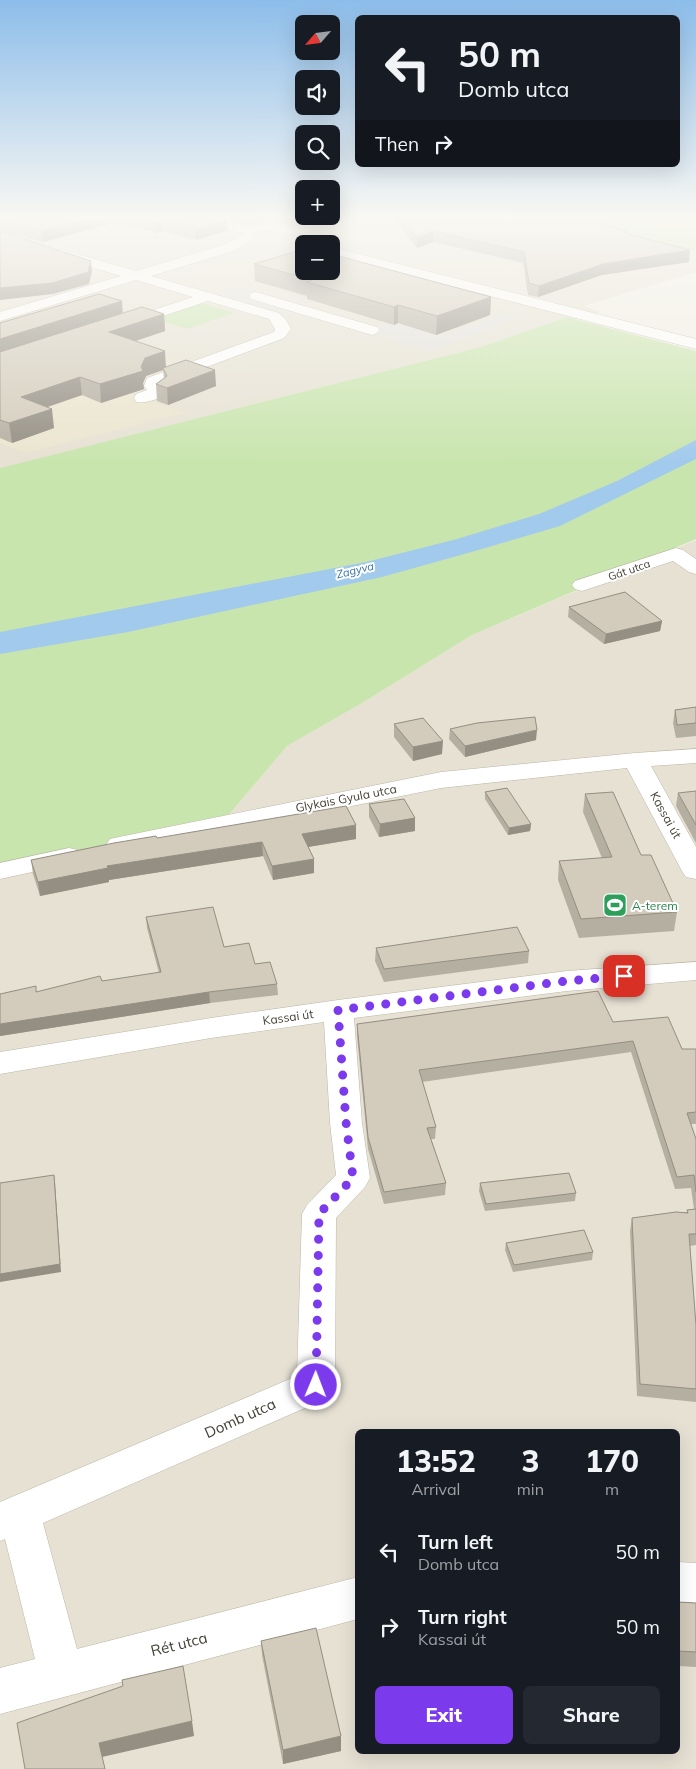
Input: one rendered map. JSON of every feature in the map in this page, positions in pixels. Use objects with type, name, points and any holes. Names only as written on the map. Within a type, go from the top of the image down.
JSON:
[{"type":"street","points":[[0,317],[62,299]]},
{"type":"street","points":[[112,328],[207,299]]},
{"type":"street","points":[[142,398],[159,392],[152,386],[153,381],[279,335],[283,329],[281,323],[274,316],[211,299]]},
{"type":"street","points":[[265,299],[372,330]]},
{"type":"street","points":[[520,299],[696,344]]},
{"type":"street","points":[[274,316],[298,308]]},
{"type":"street","name":"Gát utca","points":[[582,586],[676,554],[695,544]]},
{"type":"street","points":[[676,554],[696,568]]},
{"type":"street","name":"Glykais Gyula utca","points":[[0,870],[441,780],[635,760],[696,756]]},
{"type":"street","name":"Kassai út","points":[[635,760],[696,871]]},
{"type":"street","name":"Kassai út","points":[[0,1063],[211,1028],[338,1010],[567,981],[696,971]]},
{"type":"street","name":"Domb utca","points":[[10,1518],[316,1385],[319,1214],[353,1178],[346,1122],[338,1010]]},
{"type":"street","points":[[10,1518],[61,1674]]},
{"type":"street","points":[[680,1582],[696,1583]]},
{"type":"street","name":"Rét utca","points":[[0,1691],[355,1599]]},
{"type":"shaded area","points":[[0,299],[608,299],[583,306],[601,312],[578,319],[567,317],[481,347],[0,468]]},
{"type":"shaded area","points":[[207,299],[281,299],[312,307],[279,319]]},
{"type":"shaded area","points":[[505,313],[520,317],[429,351],[367,332],[393,322],[442,337]]},
{"type":"shaded area","points":[[157,354],[186,363],[116,388],[184,413],[26,453],[0,443],[0,407]]},
{"type":"shaded area","points":[[696,540],[696,1769],[0,1769],[0,875],[226,818],[287,746],[362,703],[472,635]]},
{"type":"green space","points":[[199,302],[234,313],[187,329],[152,318]]},
{"type":"green space","points":[[567,317],[696,351],[696,539],[472,635],[362,703],[287,746],[226,818],[0,875],[0,468],[481,347]]},
{"type":"water","name":"Zagyva","points":[[696,440],[696,459],[560,526],[382,577],[128,632],[0,654],[0,632],[366,562],[457,539],[539,514],[617,481]]},
{"type":"building","points":[[83,299],[114,299],[122,301],[0,339],[0,323]]},
{"type":"building","points":[[365,299],[487,299],[437,316],[398,305],[394,307]]},
{"type":"building","points":[[142,307],[164,314],[109,332],[165,351],[145,358],[141,367],[143,371],[100,384],[80,377],[21,397],[52,409],[9,423],[0,420],[0,352]]},
{"type":"building","points":[[186,360],[215,370],[167,388],[156,384],[167,376],[163,368]]},
{"type":"building","points":[[625,592],[662,621],[606,634],[569,607]]},
{"type":"building","points":[[696,707],[696,723],[677,725],[675,710]]},
{"type":"building","points":[[535,717],[537,730],[465,746],[450,729],[477,723]]},
{"type":"building","points":[[423,718],[443,741],[413,747],[394,724]]},
{"type":"building","points":[[507,788],[531,824],[509,828],[485,792]]},
{"type":"building","points":[[696,791],[696,825],[678,793]]},
{"type":"building","points":[[613,792],[641,855],[651,855],[677,912],[581,919],[559,861],[612,857],[585,794]]},
{"type":"building","points":[[404,799],[415,818],[380,824],[369,804]]},
{"type":"building","points":[[346,806],[356,825],[302,834],[314,859],[272,866],[262,842],[107,866],[108,868],[38,882],[31,860],[114,843],[156,836],[157,838]]},
{"type":"building","points":[[213,907],[224,947],[249,943],[255,964],[270,962],[277,984],[209,992],[0,1024],[0,994],[36,986],[36,992],[100,976],[102,981],[161,972],[146,917]]},
{"type":"building","points":[[517,927],[529,951],[384,969],[376,948]]},
{"type":"building","points":[[598,991],[613,1022],[668,1017],[682,1049],[696,1049],[696,1112],[687,1113],[696,1139],[696,1192],[694,1175],[677,1177],[633,1041],[419,1070],[436,1127],[427,1128],[446,1183],[384,1192],[368,1137],[357,1024]]},
{"type":"building","points":[[569,1173],[576,1193],[486,1204],[480,1183]]},
{"type":"building","points":[[54,1175],[60,1264],[0,1274],[0,1183]]},
{"type":"building","points":[[696,1209],[696,1234],[689,1234],[696,1325],[696,1389],[640,1384],[632,1218],[676,1212],[688,1213],[687,1210]]},
{"type":"building","points":[[584,1230],[593,1252],[514,1265],[506,1243]]},
{"type":"building","points":[[680,1602],[696,1603],[696,1652],[680,1651]]},
{"type":"building","points":[[316,1628],[341,1736],[283,1750],[261,1641]]},
{"type":"building","points":[[183,1666],[192,1721],[99,1743],[105,1769],[25,1769],[17,1723],[123,1686],[122,1680]]},
{"type":"place","name":"A-terem","points":[[615,905]]},
{"type":"route","points":[[316,1385],[319,1214],[353,1178],[346,1122],[338,1010],[567,981],[624,976]]}]
